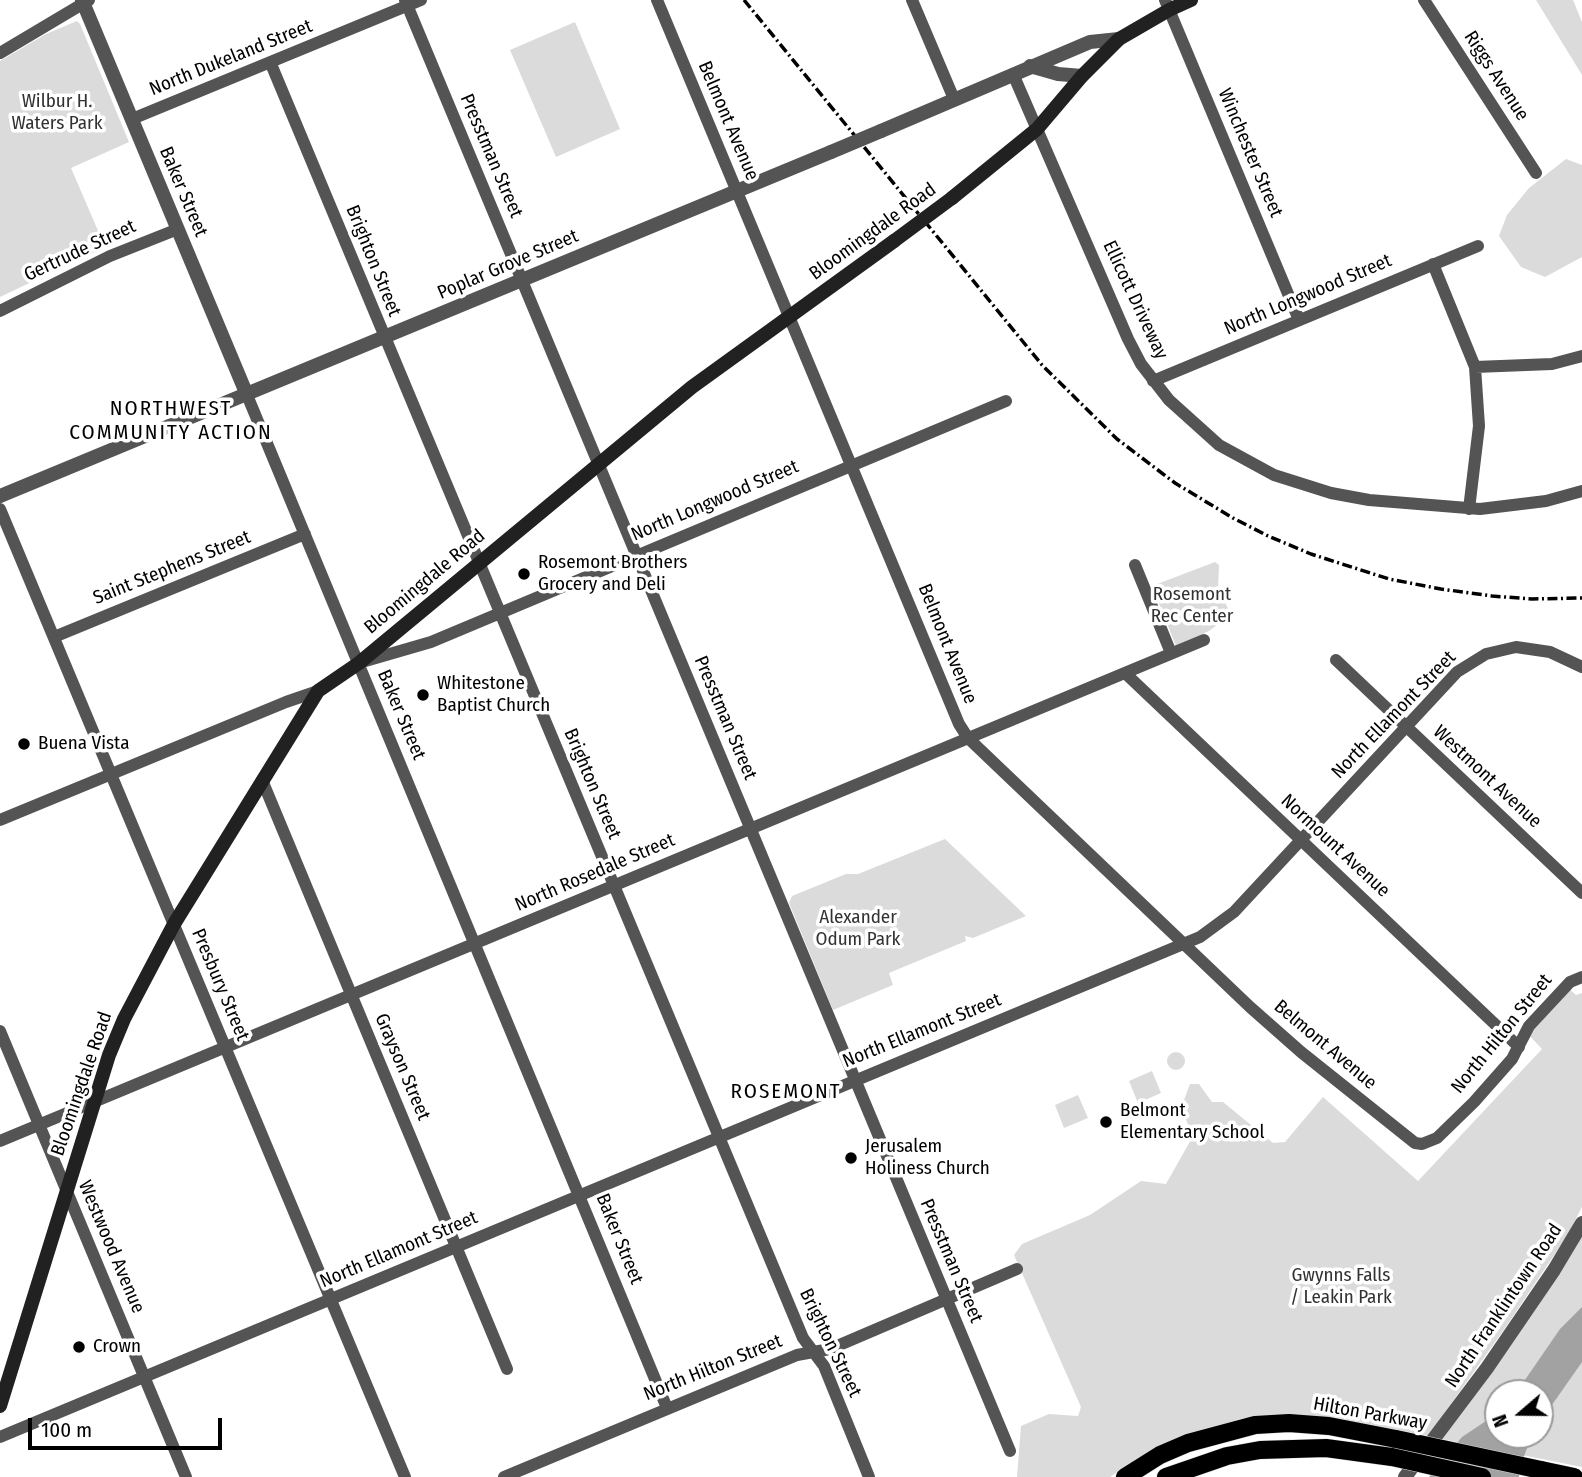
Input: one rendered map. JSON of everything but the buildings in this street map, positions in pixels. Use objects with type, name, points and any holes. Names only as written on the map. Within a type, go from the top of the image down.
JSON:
[{"type":"main road","points":[[1167,5],[1192,0]]},
{"type":"main road","name":"Bloomingdale Road","points":[[0,1406],[109,1055],[124,1019],[174,924],[318,691],[359,663],[692,387],[952,198],[1037,129],[1082,76],[1119,39],[1167,5]]},
{"type":"main road","name":"Hilton Parkway","points":[[1125,1477],[1160,1455],[1188,1443],[1255,1425],[1289,1423],[1329,1426],[1396,1438],[1574,1477]]},
{"type":"main road","name":"Hilton Parkway","points":[[1166,1477],[1216,1459],[1260,1450],[1326,1448],[1392,1457],[1482,1477]]},
{"type":"street","name":"North Dukeland Street","points":[[132,120],[271,64],[406,3],[421,0]]},
{"type":"street","name":"Belmont Avenue","points":[[656,0],[959,724],[968,738],[1301,1052],[1408,1138],[1422,1144]]},
{"type":"street","points":[[912,0],[954,99]]},
{"type":"street","name":"Riggs Avenue","points":[[1424,0],[1536,173]]},
{"type":"street","points":[[0,54],[85,1]]},
{"type":"street","name":"Baker Street","points":[[85,1],[667,1408]]},
{"type":"street","name":"Presstman Street","points":[[406,3],[1010,1451]]},
{"type":"street","name":"Winchester Street","points":[[1167,5],[1299,320]]},
{"type":"street","name":"Poplar Grove Street","points":[[0,496],[831,152],[1030,66],[1090,42],[1119,39]]},
{"type":"street","name":"Brighton Street","points":[[271,64],[803,1338],[824,1366],[869,1477]]},
{"type":"street","points":[[1030,66],[1058,74],[1082,76]]},
{"type":"street","name":"Ellicott Driveway","points":[[1013,74],[1128,339],[1153,381],[1186,418],[1219,445],[1274,475],[1331,493],[1369,500],[1469,509],[1519,505],[1582,491]]},
{"type":"street","name":"Gertrude Street","points":[[0,311],[110,256],[178,229]]},
{"type":"street","name":"North Longwood Street","points":[[1153,381],[1478,246]]},
{"type":"street","points":[[1433,264],[1475,367],[1479,426],[1469,509]]},
{"type":"street","points":[[1475,367],[1552,364],[1582,356]]},
{"type":"street","name":"North Longwood Street","points":[[359,663],[431,642],[1006,401]]},
{"type":"street","name":"Presbury Street","points":[[0,509],[405,1477]]},
{"type":"street","name":"Saint Stephens Street","points":[[54,637],[305,534]]},
{"type":"street","points":[[1135,565],[1171,653]]},
{"type":"street","name":"North Rosedale Street","points":[[0,1142],[1204,640]]},
{"type":"street","name":"North Ellamont Street","points":[[0,1437],[1200,937],[1234,912],[1457,673],[1486,654],[1501,649],[1533,648],[1564,657],[1582,667]]},
{"type":"street","name":"Westmont Avenue","points":[[1336,660],[1582,893]]},
{"type":"street","name":"Normount Avenue","points":[[1125,673],[1519,1047]]},
{"type":"street","points":[[0,820],[318,691]]},
{"type":"street","name":"Grayson Street","points":[[262,780],[507,1369]]},
{"type":"street","name":"North Hilton Street","points":[[1422,1144],[1437,1138],[1474,1102],[1512,1059],[1529,1026],[1570,982],[1582,977]]},
{"type":"street","name":"Westwood Avenue","points":[[0,1031],[186,1477]]},
{"type":"street","name":"North Franklintown Road","points":[[1405,1477],[1487,1368],[1582,1223]]},
{"type":"street","name":"North Hilton Street","points":[[504,1477],[797,1355],[830,1349],[1017,1269]]},
{"type":"green space","points":[[1536,0],[1573,0],[1582,22],[1582,75]]},
{"type":"green space","name":"Wilbur H. Waters Park","points":[[77,21],[129,142],[71,168],[105,247],[0,297],[0,61],[46,34]]},
{"type":"green space","points":[[575,22],[620,129],[556,157],[510,50]]},
{"type":"green space","points":[[1566,159],[1582,165],[1582,257],[1545,277],[1521,267],[1499,236],[1507,215],[1529,188]]},
{"type":"green space","name":"Rosemont Rec Center","points":[[1215,562],[1219,565],[1218,590],[1229,610],[1229,616],[1209,631],[1176,646],[1152,586]]},
{"type":"green space","name":"Alexander Odum Park","points":[[945,839],[1026,916],[973,938],[965,936],[966,941],[889,973],[893,985],[833,1010],[789,903],[792,896],[846,874],[858,874]]},
{"type":"green space","name":"Gwynns Falls / Leakin Park","points":[[1566,986],[1576,995],[1582,993],[1582,1207],[1567,1236],[1428,1436],[1332,1417],[1302,1415],[1240,1419],[1171,1441],[1138,1458],[1110,1477],[1017,1477],[1021,1426],[1049,1414],[1078,1416],[1081,1407],[1014,1255],[1022,1244],[1090,1215],[1141,1181],[1166,1184],[1193,1136],[1181,1108],[1190,1084],[1199,1084],[1212,1102],[1223,1102],[1273,1143],[1285,1142],[1323,1097],[1418,1181],[1542,1049],[1524,1030]]},
{"type":"green space","points":[[1172,1052],[1180,1052],[1185,1061],[1183,1068],[1172,1070],[1167,1065],[1167,1057]]},
{"type":"green space","points":[[1152,1071],[1161,1093],[1138,1103],[1129,1081]]},
{"type":"green space","points":[[1078,1095],[1088,1118],[1064,1128],[1055,1105]]},
{"type":"green space","points":[[1582,1236],[1582,1467],[1492,1449],[1554,1449],[1554,1379],[1484,1379],[1484,1447],[1442,1439]]},
{"type":"shaded area","points":[[1582,1307],[1582,1362],[1554,1402],[1554,1379],[1526,1379],[1560,1329]]},
{"type":"shaded area","points":[[1484,1422],[1484,1449],[1527,1449],[1519,1477],[1429,1477],[1462,1437]]},
{"type":"railway","points":[[744,0],[1042,365],[1117,439],[1175,483],[1268,536],[1311,554],[1389,579],[1492,596],[1532,599],[1582,598]]},
{"type":"place","name":"Rosemont Brothers Grocery and Deli","points":[[524,574]]},
{"type":"place","name":"Whitestone Baptist Church","points":[[423,695]]},
{"type":"place","name":"Buena Vista","points":[[24,744]]},
{"type":"place","name":"Belmont Elementary School","points":[[1106,1122]]},
{"type":"place","name":"Jerusalem Holiness Church","points":[[851,1158]]},
{"type":"place","name":"Crown","points":[[79,1347]]},
{"type":"district","name":"NORTHWEST COMMUNITY ACTION","points":[[171,421]]},
{"type":"district","name":"ROSEMONT","points":[[786,1092]]}]
